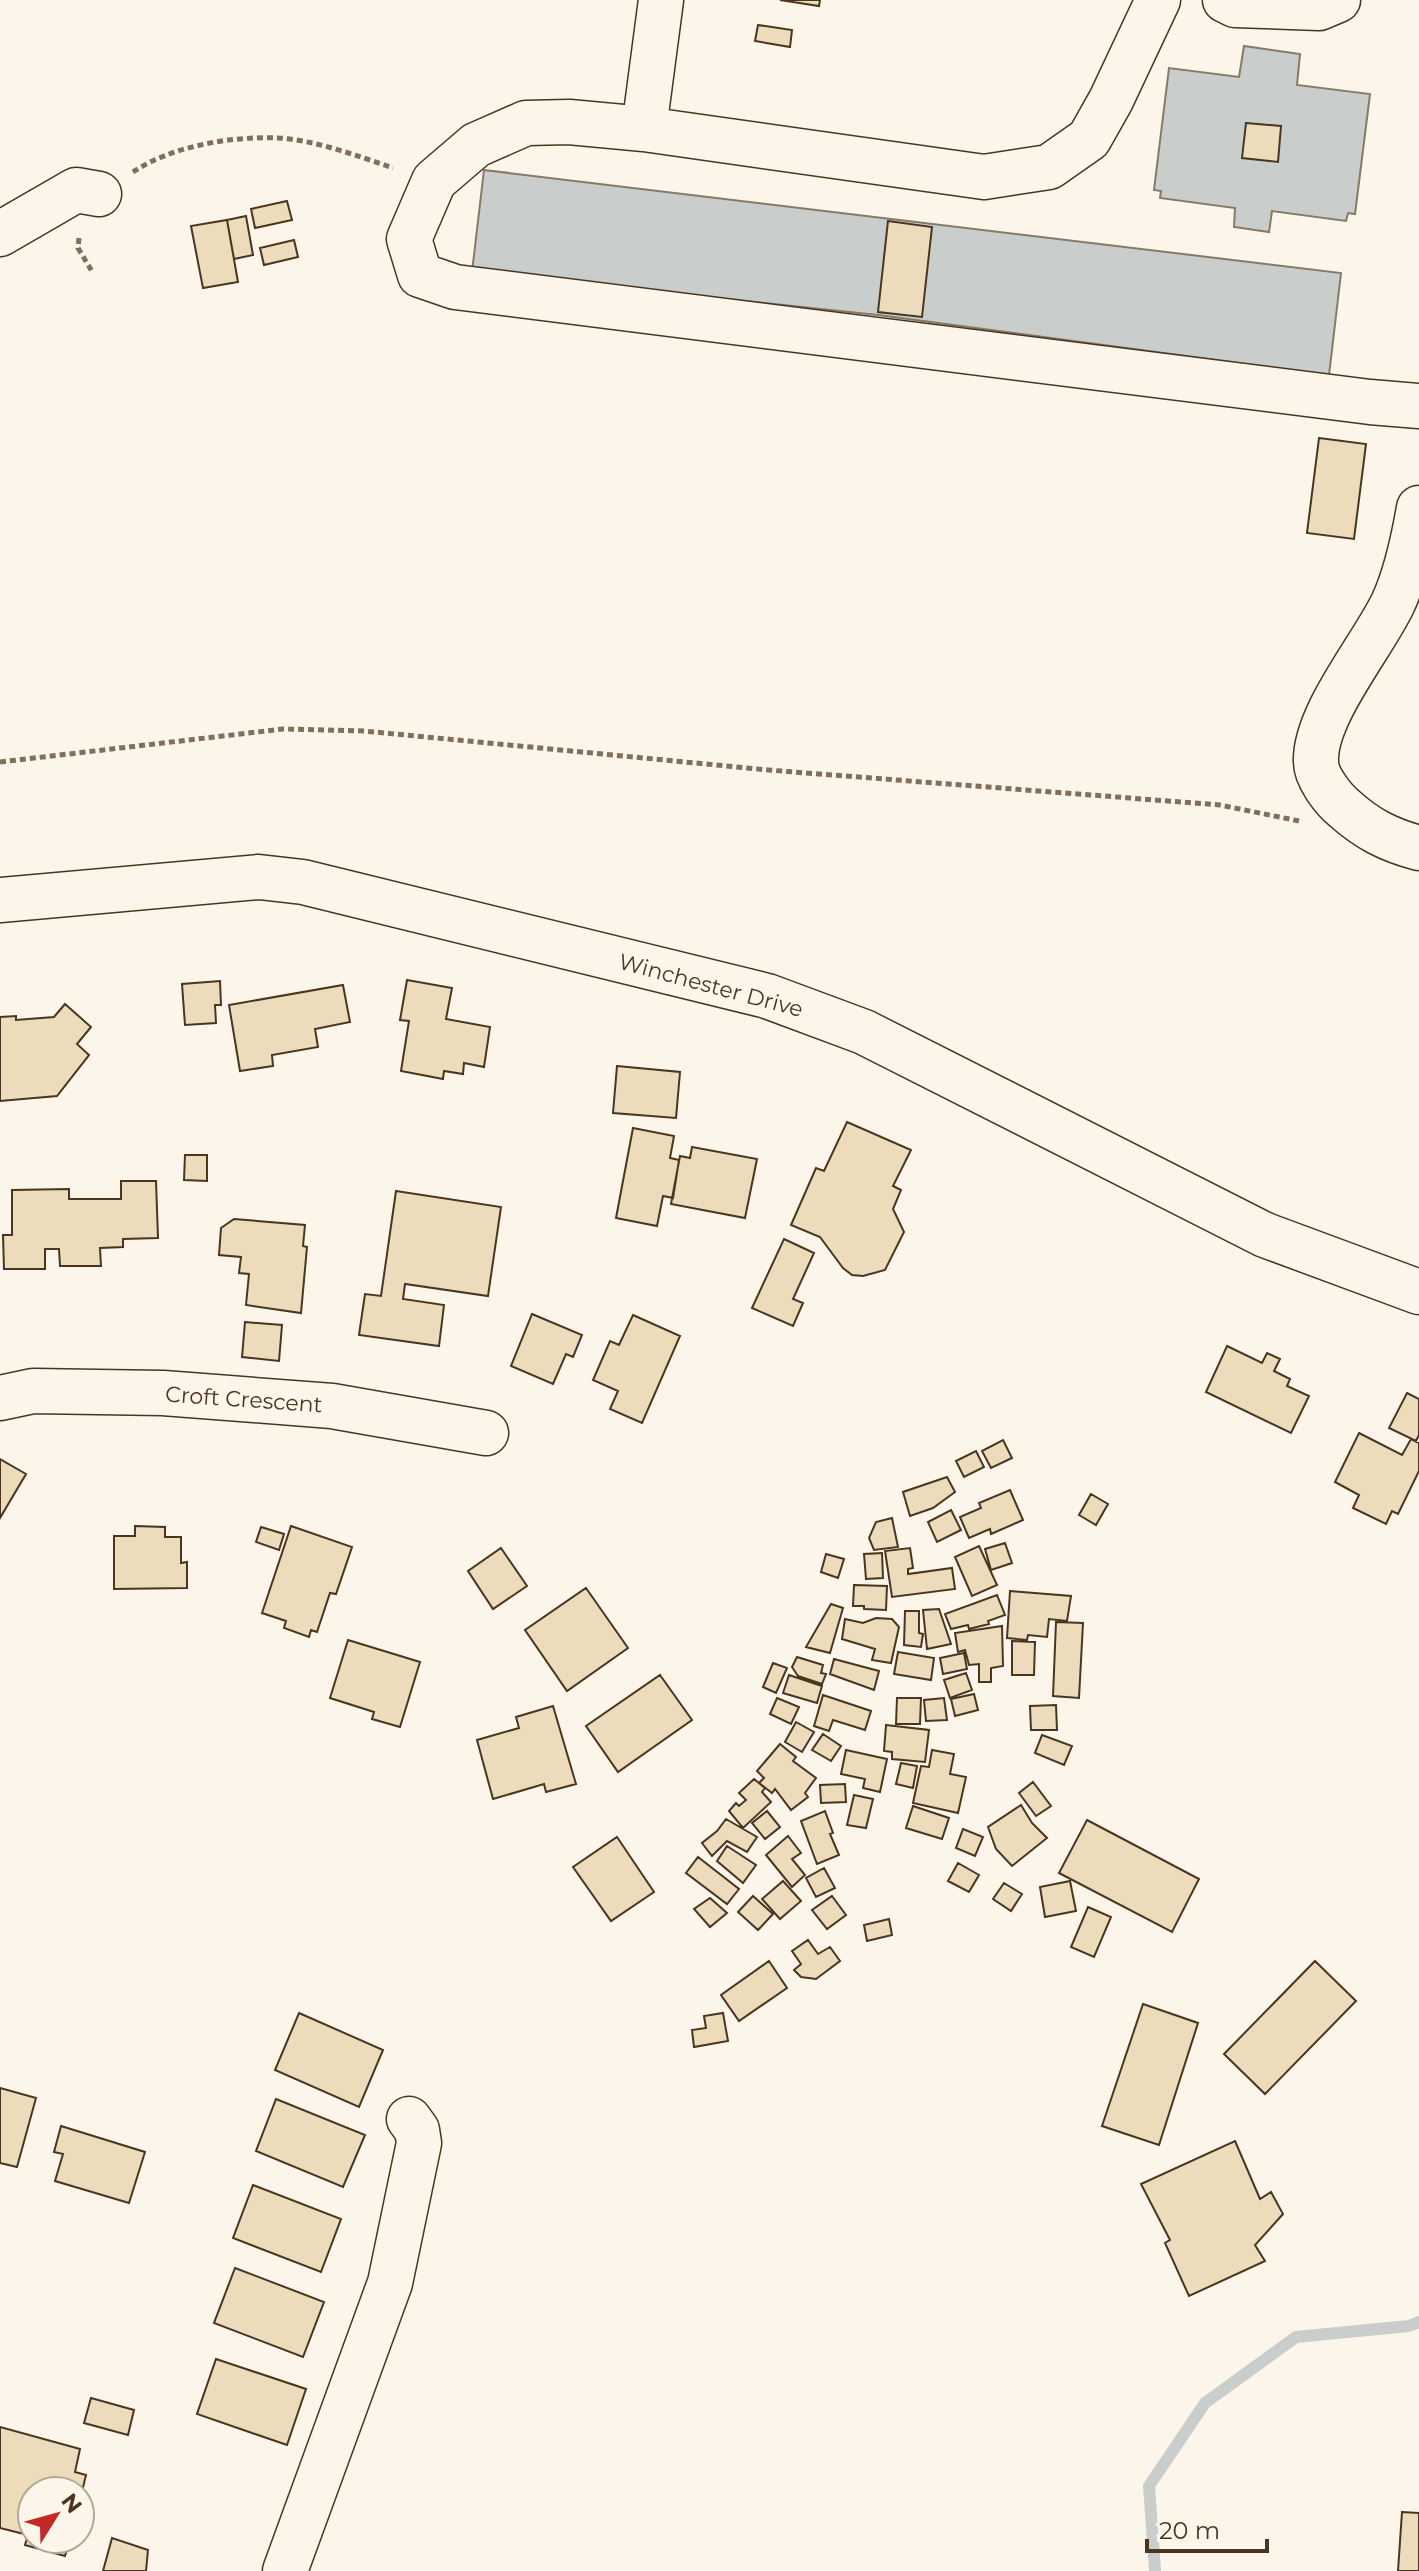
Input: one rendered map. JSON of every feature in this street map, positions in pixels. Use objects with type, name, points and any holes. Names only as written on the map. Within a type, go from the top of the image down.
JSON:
[{"type":"street","points":[[644,129],[661,0]]},
{"type":"street","points":[[1158,0],[1089,139],[1049,167],[984,177],[644,129],[569,122],[526,123],[476,145],[434,181],[409,239],[420,275],[455,287],[1419,406]]},
{"type":"street","points":[[1225,0],[1235,5],[1319,8],[1338,0]]},
{"type":"street","points":[[0,234],[76,190],[99,194]]},
{"type":"street","points":[[1419,508],[1394,602],[1321,730],[1315,765],[1334,799],[1359,822],[1386,839],[1419,848]]},
{"type":"street","name":"Winchester Drive","points":[[0,900],[259,877],[303,882],[767,996],[864,1032],[1265,1235],[1419,1292]]},
{"type":"street","name":"Croft Crescent","points":[[0,1398],[33,1391],[163,1393],[332,1406],[486,1433]]},
{"type":"street","points":[[285,2571],[390,2283],[419,2143],[417,2130],[409,2119]]},
{"type":"path","points":[[93,273],[78,248],[80,225],[99,194],[153,159],[221,142],[279,138],[344,151],[434,181]]},
{"type":"path","points":[[0,762],[283,729],[364,731],[768,770],[1220,805],[1311,824]]},
{"type":"shaded area","points":[[1244,46],[1300,54],[1297,85],[1370,94],[1355,214],[1348,213],[1346,221],[1272,211],[1269,232],[1234,227],[1235,208],[1160,198],[1161,191],[1154,190],[1169,68],[1239,77]]},
{"type":"shaded area","points":[[484,170],[1341,273],[1329,375],[878,315],[472,272]]},
{"type":"building","points":[[780,0],[820,0],[819,6]]},
{"type":"building","points":[[758,25],[792,30],[790,47],[755,41]]},
{"type":"building","points":[[1246,123],[1281,126],[1278,162],[1242,158]]},
{"type":"building","points":[[287,201],[292,220],[255,228],[251,209]]},
{"type":"building","points":[[246,216],[253,255],[234,259],[227,220]]},
{"type":"building","points":[[227,220],[238,282],[203,288],[191,226]]},
{"type":"building","points":[[888,221],[932,227],[922,317],[878,312]]},
{"type":"building","points":[[294,240],[298,257],[264,265],[260,248]]},
{"type":"building","points":[[1319,438],[1366,444],[1354,539],[1307,533]]},
{"type":"building","points":[[407,980],[452,988],[446,1019],[490,1027],[484,1067],[464,1063],[463,1074],[444,1071],[443,1079],[401,1071],[409,1021],[400,1020]]},
{"type":"building","points":[[220,981],[221,1005],[215,1005],[216,1023],[185,1025],[182,984]]},
{"type":"building","points":[[343,985],[350,1022],[315,1029],[318,1047],[272,1055],[273,1066],[240,1071],[229,1005]]},
{"type":"building","points":[[65,1004],[91,1027],[77,1044],[89,1055],[57,1096],[0,1101],[0,1017],[16,1016],[16,1020],[54,1017]]},
{"type":"building","points":[[617,1066],[680,1072],[676,1118],[613,1113]]},
{"type":"building","points":[[847,1122],[911,1150],[893,1186],[901,1190],[893,1209],[904,1232],[885,1270],[863,1276],[852,1275],[843,1268],[820,1237],[791,1225],[816,1168],[824,1171]]},
{"type":"building","points":[[633,1128],[674,1136],[670,1158],[679,1160],[673,1198],[663,1196],[657,1226],[616,1218]]},
{"type":"building","points":[[692,1147],[757,1159],[745,1218],[671,1204],[680,1156],[690,1158]]},
{"type":"building","points":[[185,1155],[207,1155],[207,1181],[184,1180]]},
{"type":"building","points":[[121,1181],[156,1181],[158,1238],[123,1239],[123,1247],[100,1248],[101,1266],[60,1266],[59,1249],[45,1249],[45,1269],[4,1269],[3,1235],[12,1235],[12,1190],[69,1189],[69,1199],[121,1199]]},
{"type":"building","points":[[396,1191],[501,1207],[488,1296],[405,1284],[403,1299],[444,1305],[439,1346],[359,1335],[365,1294],[381,1296]]},
{"type":"building","points":[[234,1219],[305,1225],[303,1246],[307,1247],[301,1313],[246,1305],[249,1274],[239,1273],[241,1257],[219,1255],[221,1228]]},
{"type":"building","points":[[784,1239],[814,1253],[793,1299],[803,1303],[793,1326],[752,1308]]},
{"type":"building","points":[[532,1314],[582,1335],[573,1357],[566,1354],[553,1384],[511,1366]]},
{"type":"building","points":[[633,1315],[680,1336],[642,1423],[610,1409],[618,1391],[593,1380],[610,1341],[619,1345]]},
{"type":"building","points":[[245,1322],[282,1325],[279,1361],[242,1357]]},
{"type":"building","points":[[1227,1346],[1262,1363],[1267,1353],[1280,1359],[1274,1371],[1290,1379],[1287,1386],[1309,1396],[1291,1433],[1206,1392]]},
{"type":"building","points":[[1407,1393],[1419,1399],[1419,1435],[1416,1441],[1389,1428]]},
{"type":"building","points":[[1359,1433],[1402,1455],[1411,1439],[1419,1443],[1419,1471],[1398,1514],[1392,1511],[1386,1524],[1353,1508],[1359,1495],[1335,1482]]},
{"type":"building","points":[[1003,1440],[1012,1458],[991,1468],[982,1451]]},
{"type":"building","points":[[976,1451],[984,1467],[964,1477],[956,1461]]},
{"type":"building","points":[[0,1459],[26,1474],[0,1518]]},
{"type":"building","points":[[947,1477],[955,1492],[933,1508],[910,1516],[903,1492]]},
{"type":"building","points":[[1010,1490],[1023,1520],[991,1534],[990,1529],[969,1538],[960,1517],[981,1508],[979,1503]]},
{"type":"building","points":[[1091,1494],[1108,1504],[1096,1525],[1079,1515]]},
{"type":"building","points":[[951,1510],[961,1530],[937,1542],[928,1522]]},
{"type":"building","points":[[892,1518],[898,1547],[874,1550],[869,1538],[876,1522]]},
{"type":"building","points":[[135,1526],[165,1527],[165,1537],[181,1537],[181,1563],[187,1562],[187,1588],[114,1589],[114,1536],[135,1536]]},
{"type":"building","points":[[291,1526],[352,1547],[336,1594],[330,1593],[317,1632],[311,1630],[309,1637],[284,1628],[286,1621],[262,1613]]},
{"type":"building","points":[[261,1527],[284,1534],[279,1550],[256,1542]]},
{"type":"building","points":[[1005,1543],[1012,1563],[991,1570],[985,1549]]},
{"type":"building","points":[[979,1546],[997,1585],[972,1596],[955,1557]]},
{"type":"building","points":[[501,1548],[527,1586],[493,1609],[468,1571]]},
{"type":"building","points":[[910,1548],[913,1568],[908,1569],[908,1574],[952,1568],[955,1589],[892,1597],[885,1551]]},
{"type":"building","points":[[882,1553],[883,1578],[866,1579],[864,1554]]},
{"type":"building","points":[[826,1554],[844,1559],[838,1578],[821,1572]]},
{"type":"building","points":[[854,1585],[887,1586],[886,1610],[853,1606]]},
{"type":"building","points":[[586,1588],[628,1648],[567,1691],[525,1630]]},
{"type":"building","points":[[1010,1591],[1071,1596],[1067,1621],[1049,1619],[1047,1637],[1028,1635],[1027,1640],[1007,1638]]},
{"type":"building","points":[[997,1595],[1005,1615],[988,1621],[989,1624],[951,1629],[945,1614]]},
{"type":"building","points":[[831,1604],[843,1608],[830,1653],[806,1647]]},
{"type":"building","points":[[939,1609],[951,1644],[927,1649],[923,1610]]},
{"type":"building","points":[[905,1611],[919,1611],[919,1633],[923,1634],[921,1647],[904,1645]]},
{"type":"building","points":[[876,1618],[892,1619],[899,1627],[891,1663],[872,1660],[875,1649],[842,1639],[845,1619],[863,1623]]},
{"type":"building","points":[[1056,1622],[1083,1623],[1079,1698],[1053,1696]]},
{"type":"building","points":[[1002,1626],[1003,1666],[991,1668],[991,1682],[979,1682],[979,1664],[969,1665],[965,1650],[958,1652],[955,1633]]},
{"type":"building","points":[[348,1640],[420,1662],[400,1727],[372,1719],[374,1712],[330,1698]]},
{"type":"building","points":[[1012,1641],[1035,1642],[1034,1675],[1012,1675]]},
{"type":"building","points":[[898,1652],[934,1658],[931,1680],[894,1674]]},
{"type":"building","points":[[964,1653],[967,1669],[943,1674],[940,1658]]},
{"type":"building","points":[[797,1657],[823,1665],[821,1673],[826,1674],[822,1684],[798,1676],[792,1667]]},
{"type":"building","points":[[834,1659],[879,1671],[874,1690],[830,1674]]},
{"type":"building","points":[[773,1663],[787,1668],[776,1693],[763,1687]]},
{"type":"building","points":[[966,1673],[972,1690],[950,1698],[944,1680]]},
{"type":"building","points":[[660,1675],[692,1720],[618,1772],[586,1726]]},
{"type":"building","points":[[789,1675],[822,1686],[817,1703],[783,1693]]},
{"type":"building","points":[[974,1694],[978,1710],[955,1716],[951,1699]]},
{"type":"building","points":[[823,1695],[871,1711],[865,1730],[833,1720],[829,1731],[814,1726]]},
{"type":"building","points":[[777,1698],[799,1707],[791,1724],[770,1714]]},
{"type":"building","points":[[897,1698],[921,1698],[920,1724],[896,1724]]},
{"type":"building","points":[[944,1698],[947,1720],[926,1721],[924,1700]]},
{"type":"building","points":[[1056,1705],[1057,1730],[1031,1730],[1030,1706]]},
{"type":"building","points":[[553,1706],[576,1784],[546,1792],[544,1784],[493,1799],[477,1740],[519,1728],[516,1717]]},
{"type":"building","points":[[796,1722],[814,1732],[802,1752],[785,1742]]},
{"type":"building","points":[[886,1725],[929,1730],[925,1762],[892,1759],[892,1752],[884,1751]]},
{"type":"building","points":[[823,1734],[841,1746],[831,1761],[812,1750]]},
{"type":"building","points":[[1042,1735],[1072,1746],[1064,1765],[1035,1753]]},
{"type":"building","points":[[780,1744],[796,1757],[793,1761],[816,1778],[805,1793],[808,1797],[791,1810],[775,1789],[772,1793],[759,1783],[764,1778],[757,1771]]},
{"type":"building","points":[[846,1750],[887,1759],[880,1792],[863,1788],[865,1779],[841,1774]]},
{"type":"building","points":[[932,1750],[954,1754],[950,1774],[966,1777],[958,1813],[913,1803],[921,1766],[929,1767]]},
{"type":"building","points":[[901,1763],[917,1766],[913,1788],[896,1784]]},
{"type":"building","points":[[754,1779],[765,1788],[762,1792],[771,1802],[743,1828],[729,1811],[736,1803],[739,1806],[746,1800],[739,1793]]},
{"type":"building","points":[[1033,1782],[1051,1806],[1036,1816],[1019,1793]]},
{"type":"building","points":[[845,1784],[846,1802],[821,1803],[820,1785]]},
{"type":"building","points":[[854,1795],[873,1799],[866,1828],[847,1825]]},
{"type":"building","points":[[1021,1805],[1032,1823],[1047,1838],[1012,1866],[996,1849],[988,1827]]},
{"type":"building","points":[[913,1806],[949,1818],[942,1839],[906,1828]]},
{"type":"building","points":[[767,1811],[780,1827],[765,1839],[752,1823]]},
{"type":"building","points":[[825,1811],[839,1855],[817,1864],[801,1821]]},
{"type":"building","points":[[726,1819],[757,1837],[747,1852],[727,1841],[712,1856],[702,1843]]},
{"type":"building","points":[[1087,1820],[1199,1879],[1172,1932],[1059,1873]]},
{"type":"building","points":[[963,1829],[983,1837],[975,1856],[956,1848]]},
{"type":"building","points":[[788,1836],[801,1853],[792,1859],[805,1875],[792,1887],[766,1855]]},
{"type":"building","points":[[617,1837],[654,1892],[611,1921],[573,1867]]},
{"type":"building","points":[[727,1846],[756,1865],[743,1883],[717,1861]]},
{"type":"building","points":[[698,1857],[739,1889],[727,1904],[686,1873]]},
{"type":"building","points":[[958,1863],[979,1875],[969,1892],[948,1881]]},
{"type":"building","points":[[824,1868],[835,1888],[816,1897],[806,1878]]},
{"type":"building","points":[[783,1881],[801,1901],[780,1919],[762,1899]]},
{"type":"building","points":[[1070,1881],[1076,1911],[1045,1917],[1040,1887]]},
{"type":"building","points":[[1004,1883],[1022,1894],[1011,1911],[993,1899]]},
{"type":"building","points":[[753,1896],[773,1914],[758,1930],[738,1912]]},
{"type":"building","points":[[832,1896],[846,1915],[827,1929],[812,1910]]},
{"type":"building","points":[[710,1898],[727,1913],[710,1927],[694,1909]]},
{"type":"building","points":[[1088,1907],[1111,1917],[1094,1957],[1071,1947]]},
{"type":"building","points":[[889,1919],[892,1935],[867,1941],[864,1925]]},
{"type":"building","points":[[808,1940],[818,1954],[830,1947],[840,1961],[816,1979],[801,1977],[794,1970],[801,1964],[792,1951]]},
{"type":"building","points":[[769,1961],[787,1988],[739,2021],[721,1995]]},
{"type":"building","points":[[1315,1961],[1356,2001],[1265,2094],[1224,2054]]},
{"type":"building","points":[[1143,2004],[1198,2023],[1159,2145],[1102,2126]]},
{"type":"building","points":[[299,2013],[383,2050],[359,2107],[275,2070]]},
{"type":"building","points":[[723,2013],[728,2041],[694,2047],[692,2030],[706,2028],[704,2016]]},
{"type":"building","points":[[0,2088],[36,2098],[17,2167],[0,2163]]},
{"type":"building","points":[[276,2099],[365,2135],[343,2187],[256,2151]]},
{"type":"building","points":[[61,2126],[145,2152],[129,2203],[55,2181],[63,2154],[54,2152]]},
{"type":"building","points":[[1235,2141],[1260,2199],[1271,2192],[1283,2214],[1255,2245],[1265,2261],[1189,2296],[1165,2243],[1170,2240],[1141,2184]]},
{"type":"building","points":[[253,2185],[341,2219],[321,2272],[233,2238]]},
{"type":"building","points":[[235,2268],[324,2302],[303,2357],[214,2323]]},
{"type":"building","points":[[216,2359],[306,2389],[287,2445],[197,2414]]},
{"type":"building","points":[[91,2398],[134,2410],[128,2435],[84,2423]]},
{"type":"building","points":[[0,2427],[80,2449],[75,2472],[86,2475],[16,2475],[16,2532],[0,2528]]},
{"type":"building","points":[[1402,2512],[1419,2513],[1419,2571],[1398,2571]]},
{"type":"building","points":[[112,2538],[148,2550],[146,2571],[103,2571]]},
{"type":"waterway","points":[[1155,2571],[1149,2486],[1205,2403],[1296,2337],[1409,2326],[1419,2322]]}]
